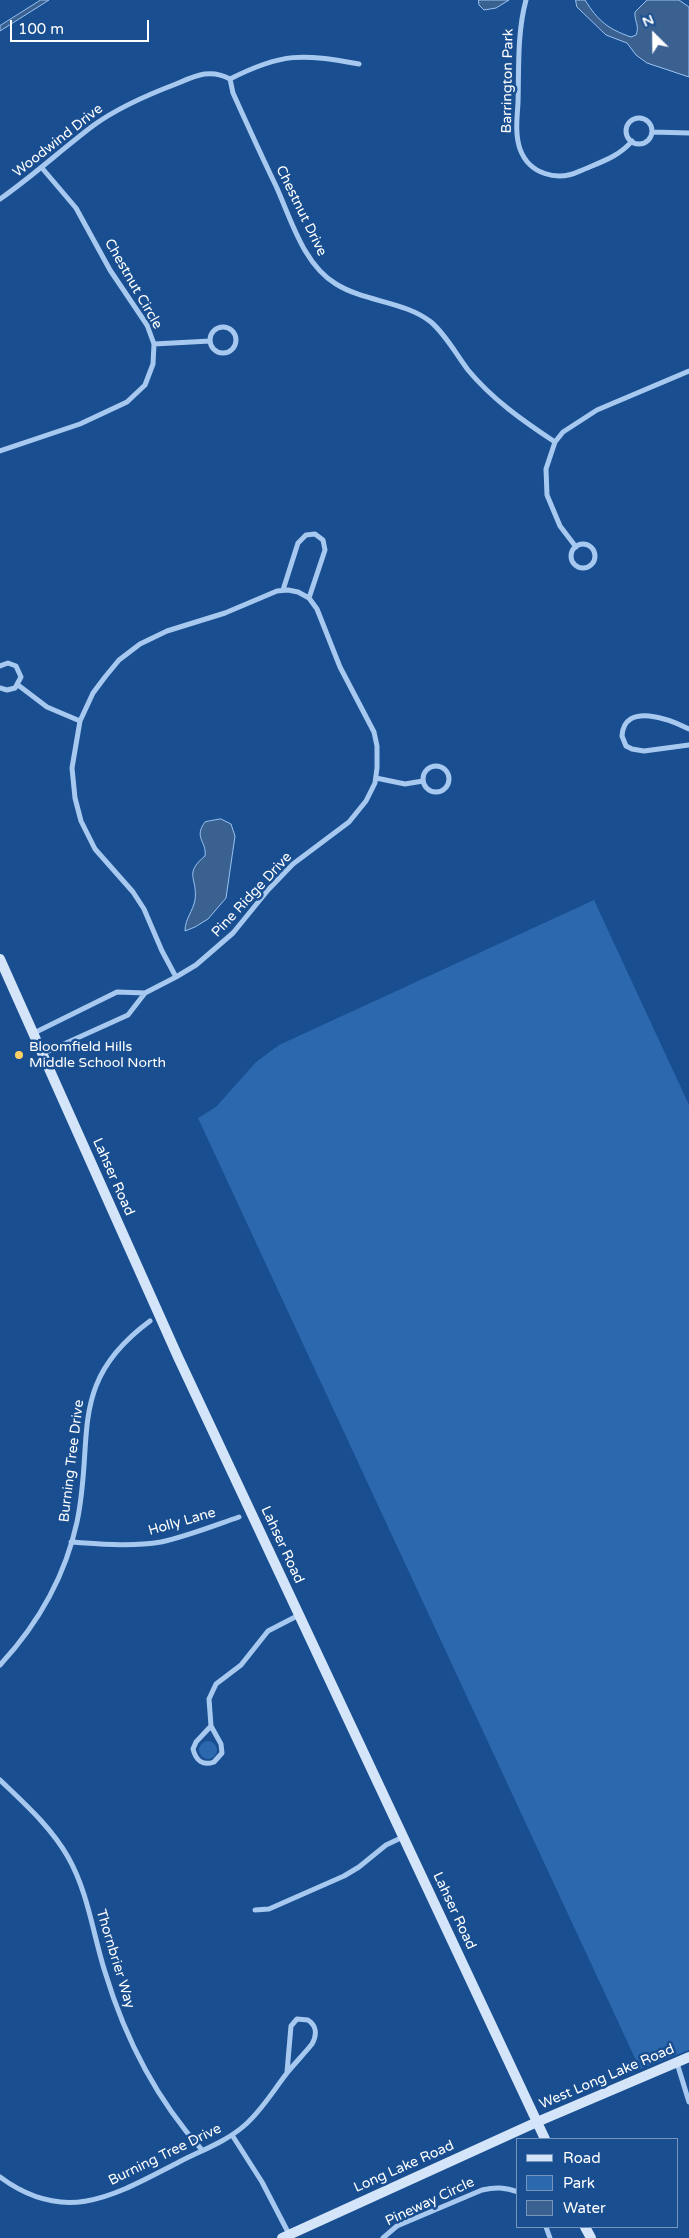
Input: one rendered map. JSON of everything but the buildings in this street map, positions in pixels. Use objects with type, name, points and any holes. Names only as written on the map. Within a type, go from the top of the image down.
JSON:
[{"type":"street","name":"Barrington Park","points":[[526,0],[519,36],[517,138],[520,150],[528,162],[537,170],[548,175],[569,175],[624,152],[632,141],[639,144],[646,142],[652,132],[689,133]]},
{"type":"street","points":[[230,79],[262,64],[293,57],[314,56],[359,64]]},
{"type":"street","name":"Woodwind Drive","points":[[0,199],[42,168],[94,125],[134,101],[207,72],[217,73],[230,79]]},
{"type":"street","name":"Chestnut Drive","points":[[230,79],[233,93],[304,247],[320,271],[334,283],[353,294],[408,311],[427,320],[438,329],[468,369],[492,395],[555,442]]},
{"type":"street","points":[[632,141],[628,136],[627,128],[634,119],[645,120],[651,125],[652,132]]},
{"type":"street","name":"Chestnut Circle","points":[[0,451],[85,422],[128,402],[142,390],[148,380],[153,364],[154,344],[147,325],[110,270],[83,219],[42,168]]},
{"type":"street","points":[[223,327],[234,332],[237,340],[232,351],[224,354],[216,351],[210,341],[216,330],[223,327]]},
{"type":"street","points":[[154,344],[210,341]]},
{"type":"street","points":[[576,547],[560,526],[547,495],[546,469],[555,442],[563,432],[597,410],[652,385],[689,371]]},
{"type":"street","points":[[176,977],[162,951],[144,908],[133,892],[100,855],[83,827],[75,798],[72,768],[80,721],[93,693],[104,676],[124,656],[140,644],[166,631],[225,613],[283,590],[298,592],[309,598],[325,550],[323,540],[315,534],[306,535],[298,543],[283,590]]},
{"type":"street","points":[[583,544],[592,549],[594,560],[589,566],[581,567],[572,561],[571,553],[576,547],[583,544]]},
{"type":"street","name":"Pine Ridge Drive","points":[[44,1053],[128,1016],[145,993],[176,977],[217,949],[240,926],[287,870],[354,817],[366,801],[376,778],[378,754],[374,732],[340,667],[317,609],[309,598]]},
{"type":"street","points":[[0,666],[8,664],[16,666],[20,673],[18,685],[12,690],[0,688]]},
{"type":"street","points":[[18,685],[47,707],[80,721]]},
{"type":"street","points":[[689,729],[661,717],[646,716],[629,721],[624,726],[622,734],[626,746],[637,750],[689,745]]},
{"type":"street","points":[[436,765],[443,768],[449,778],[445,788],[438,792],[427,788],[423,782],[426,770],[436,765]]},
{"type":"street","points":[[376,778],[405,784],[423,782]]},
{"type":"street","name":"Lahser Road","points":[[0,959],[44,1053],[156,1310],[545,2138]]},
{"type":"street","name":"Pine Ridge Drive","points":[[34,1033],[117,992],[145,993]]},
{"type":"street","name":"Burning Tree Drive","points":[[0,1665],[24,1638],[43,1610],[63,1569],[80,1502],[85,1431],[92,1393],[110,1360],[128,1340],[150,1321]]},
{"type":"street","name":"Holly Lane","points":[[71,1542],[115,1545],[159,1542],[239,1517]]},
{"type":"street","points":[[211,1726],[196,1742],[194,1750],[198,1760],[207,1764],[218,1760],[222,1753],[221,1744],[211,1726],[209,1699],[216,1684],[241,1665],[268,1631],[300,1615]]},
{"type":"street","name":"Thornbrier Way","points":[[0,1780],[48,1828],[68,1856],[81,1885],[105,1972],[130,2041],[164,2102],[202,2150]]},
{"type":"street","points":[[255,1910],[269,1909],[344,1876],[359,1867],[386,1845],[403,1837]]},
{"type":"street","name":"Burning Tree Drive","points":[[0,2177],[20,2191],[37,2199],[59,2203],[81,2202],[104,2197],[123,2190],[202,2150],[243,2127],[263,2106],[314,2039],[314,2025],[305,2018],[297,2019],[291,2026],[288,2072]]},
{"type":"street","name":"West Long Lake Road","points":[[537,2122],[689,2057]]},
{"type":"street","points":[[676,2062],[689,2102]]},
{"type":"street","name":"Long Lake Road","points":[[287,2237],[537,2122]]},
{"type":"street","points":[[232,2134],[262,2182],[287,2237]]},
{"type":"street","name":"Pineway Circle","points":[[383,2238],[397,2226],[482,2190],[493,2187],[516,2191]]},
{"type":"green space","points":[[594,900],[689,1105],[689,2050],[640,2069],[198,1118],[216,1107],[256,1062],[279,1045]]},
{"type":"green space","points":[[208,1741],[214,1744],[217,1750],[214,1756],[208,1759],[202,1756],[199,1750],[202,1744]]},
{"type":"water","points":[[41,0],[49,0],[0,31],[0,26]]},
{"type":"water","points":[[479,0],[509,0],[496,8],[484,10],[479,5]]},
{"type":"water","points":[[576,0],[585,0],[594,14],[604,23],[616,31],[631,37],[636,35],[637,32],[635,12],[647,0],[679,0],[689,7],[689,77],[647,63],[636,55],[627,43],[606,35],[577,7]]},
{"type":"water","points":[[221,819],[231,824],[235,836],[226,898],[208,919],[185,931],[186,923],[195,900],[193,872],[198,862],[205,856],[200,832],[205,822]]},
{"type":"place","name":"Bloomfield Hills Middle School North","points":[[19,1055]]}]
